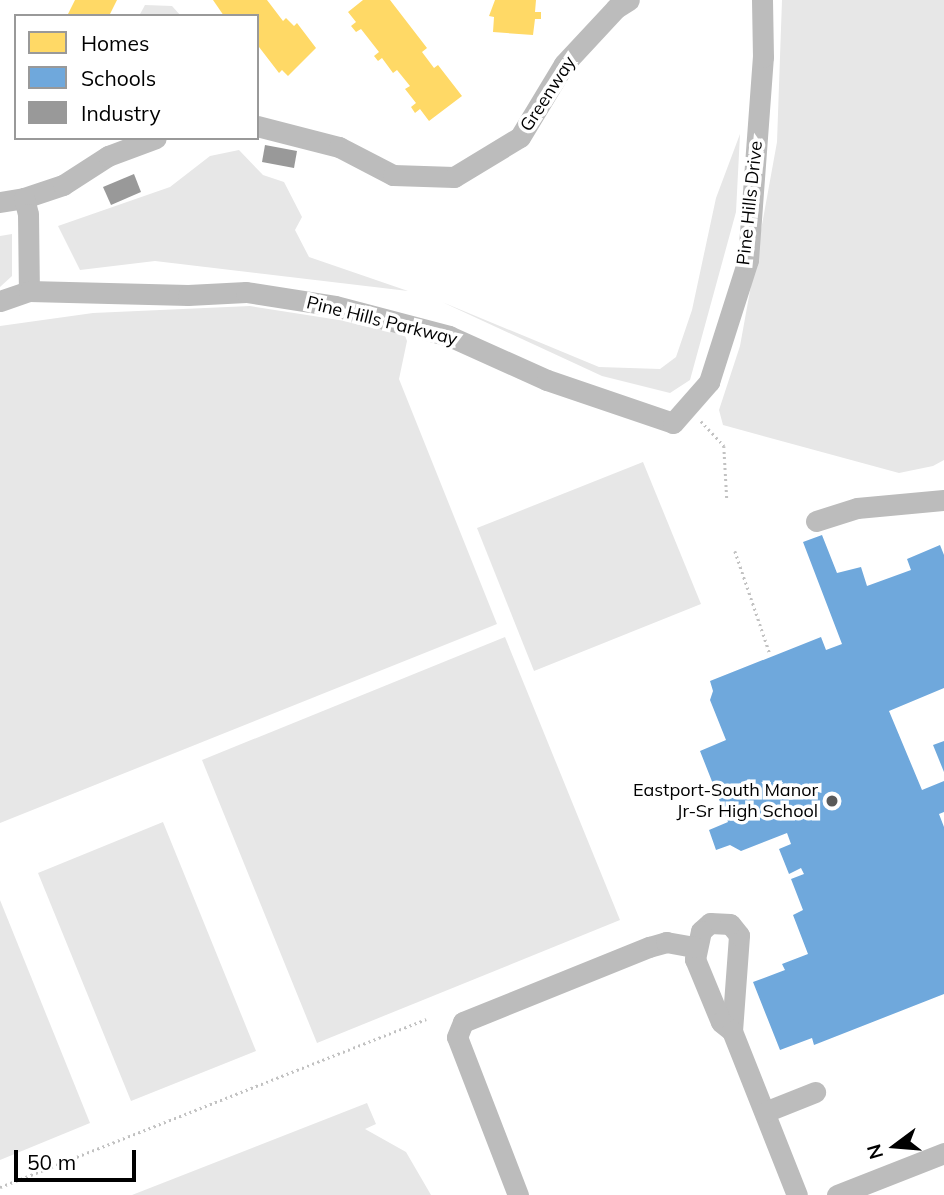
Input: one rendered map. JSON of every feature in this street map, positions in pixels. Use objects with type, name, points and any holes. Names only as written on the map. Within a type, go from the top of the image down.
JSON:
[{"type":"street","name":"Greenway","points":[[259,127],[339,147],[393,175],[454,177],[520,137],[564,64],[616,8],[629,0]]},
{"type":"street","name":"Pine Hills Drive","points":[[684,410],[709,382],[748,260],[763,58],[762,0]]},
{"type":"street","points":[[0,202],[24,198],[63,185],[108,156],[151,140]]},
{"type":"street","points":[[24,198],[28,214],[29,291]]},
{"type":"street","name":"Pine Hills Parkway","points":[[0,301],[29,291],[188,295],[246,292],[335,306],[449,336],[547,380],[673,423],[684,410]]},
{"type":"street","points":[[816,520],[857,508],[944,500]]},
{"type":"street","points":[[732,1031],[721,1022],[695,959],[695,947],[701,931],[710,923],[730,924],[739,934],[732,1031],[797,1195]]},
{"type":"street","points":[[518,1195],[457,1037],[463,1022],[649,947],[666,942],[695,947]]},
{"type":"street","points":[[765,1112],[815,1092]]},
{"type":"street","points":[[837,1195],[944,1153]]},
{"type":"path","points":[[684,410],[709,427],[724,446],[727,499]]},
{"type":"path","points":[[736,551],[770,654]]},
{"type":"path","points":[[0,1187],[426,1019]]},
{"type":"shaded area","points":[[782,0],[944,0],[944,460],[933,466],[899,473],[723,425],[719,410],[740,346],[777,142]]},
{"type":"shaded area","points":[[145,5],[172,6],[179,14],[140,14]]},
{"type":"shaded area","points":[[740,134],[736,212],[690,380],[670,393],[602,376],[442,302],[599,367],[660,369],[676,357],[692,310],[716,198]]},
{"type":"shaded area","points":[[239,150],[263,175],[284,182],[302,217],[295,230],[309,257],[408,291],[155,261],[80,270],[58,226],[170,187],[210,156]]},
{"type":"shaded area","points":[[12,234],[12,276],[0,287],[0,236]]},
{"type":"shaded area","points":[[250,306],[403,330],[407,341],[399,379],[497,624],[0,823],[0,326],[93,313]]},
{"type":"shaded area","points":[[643,462],[701,604],[534,671],[477,528]]},
{"type":"shaded area","points":[[505,637],[620,920],[317,1043],[202,760]]},
{"type":"shaded area","points":[[163,822],[256,1051],[131,1101],[38,873]]},
{"type":"shaded area","points":[[0,900],[90,1123],[0,1160]]},
{"type":"shaded area","points":[[367,1103],[376,1124],[365,1129],[406,1152],[431,1195],[132,1195]]},
{"type":"building: Homes","points":[[75,0],[117,0],[110,14],[68,14]]},
{"type":"building: Homes","points":[[213,0],[267,0],[283,21],[286,18],[294,26],[297,23],[316,48],[288,76],[282,70],[279,73],[259,47],[259,14],[223,14]]},
{"type":"building: Homes","points":[[363,0],[390,0],[427,48],[422,52],[434,68],[438,65],[462,96],[429,121],[420,109],[415,113],[411,107],[416,103],[405,89],[410,86],[397,70],[393,73],[382,58],[378,61],[374,56],[379,52],[361,29],[356,32],[351,26],[356,22],[348,12]]},
{"type":"building: Homes","points":[[495,0],[536,0],[535,12],[541,12],[541,19],[535,19],[533,35],[493,32],[494,17],[489,16]]},
{"type":"building: Schools","name":"Eastport-South Manor Jr-Sr High School","points":[[822,535],[837,573],[861,567],[867,586],[911,570],[907,559],[940,545],[944,555],[944,688],[889,711],[922,790],[944,781],[944,812],[939,814],[944,827],[944,994],[814,1045],[812,1038],[780,1050],[753,982],[785,970],[782,964],[808,954],[793,915],[803,910],[791,879],[804,874],[801,868],[789,874],[779,849],[791,844],[787,833],[741,851],[730,845],[716,850],[709,830],[728,822],[700,751],[726,740],[710,700],[713,691],[710,681],[821,637],[826,650],[842,644],[803,542]]},
{"type":"building: Schools","points":[[944,741],[944,772],[933,745]]},
{"type":"building: Industry","points":[[265,145],[297,151],[294,168],[262,162]]},
{"type":"building: Industry","points":[[134,174],[141,192],[111,205],[103,187]]},
{"type":"place","name":"Eastport-South Manor Jr-Sr High School","points":[[832,801]]}]
